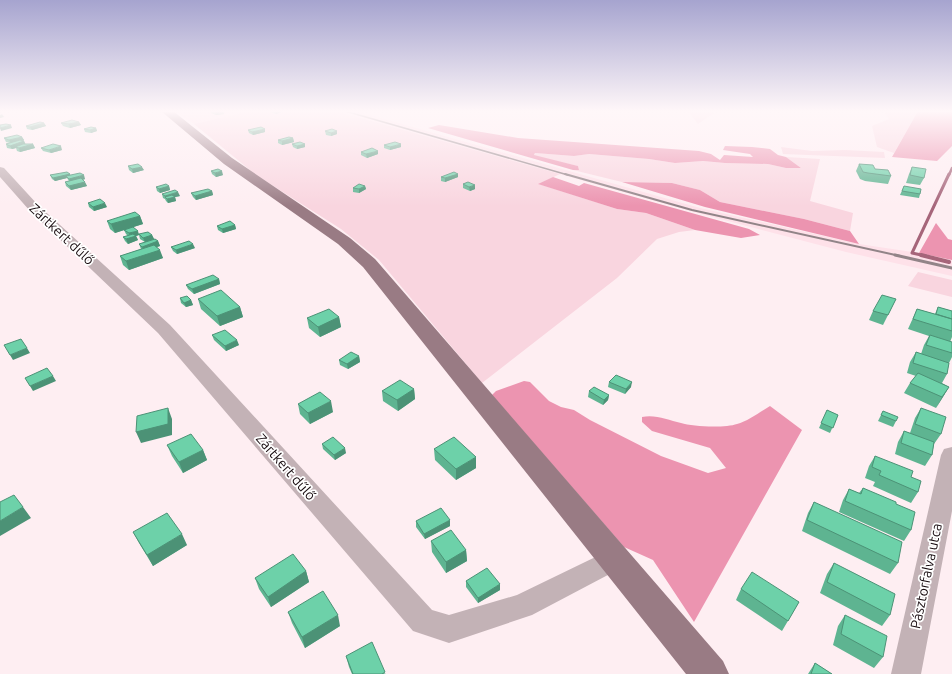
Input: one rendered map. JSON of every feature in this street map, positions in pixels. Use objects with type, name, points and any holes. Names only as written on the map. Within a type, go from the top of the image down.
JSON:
[{"type":"main road","points":[[205,142],[228,161],[344,241],[369,262],[710,674]]},
{"type":"street","name":"Zártkert dűlő","points":[[0,170],[34,208],[164,329],[423,621],[448,629],[522,606],[614,559]]},
{"type":"street","name":"Pásztorfalva utca","points":[[906,674],[947,509],[952,455]]},
{"type":"shaded area","points":[[216,142],[448,142],[560,174],[539,184],[617,209],[646,213],[695,230],[679,232],[657,239],[617,278],[482,383],[379,260],[341,229],[256,175]]},
{"type":"shaded area","points":[[447,142],[468,142],[700,208],[859,244],[919,253],[952,260],[952,276],[846,252],[694,212]]},
{"type":"shaded area","points":[[478,142],[580,142],[699,151],[711,154],[720,160],[724,155],[753,157],[750,154],[723,150],[725,146],[752,147],[770,149],[778,155],[786,157],[801,168],[786,168],[768,164],[703,161],[675,163],[649,159],[589,154],[574,156],[535,153],[534,155],[578,166],[579,170],[573,170]]},
{"type":"shaded area","points":[[876,142],[900,142],[894,153],[877,147]]},
{"type":"shaded area","points":[[900,142],[952,142],[952,146],[937,161],[892,157]]},
{"type":"shaded area","points":[[781,147],[812,151],[845,150],[884,152],[885,158],[783,154]]},
{"type":"shaded area","points":[[535,153],[574,156],[589,154],[649,159],[675,163],[703,161],[768,164],[786,168],[801,168],[786,157],[820,159],[810,201],[853,213],[850,231],[804,219],[720,202],[700,190],[672,183],[622,182],[573,170],[579,170],[578,166],[534,156]]},
{"type":"shaded area","points":[[553,177],[579,186],[584,183],[749,229],[760,235],[741,238],[695,230],[646,213],[617,209],[538,184]]},
{"type":"shaded area","points":[[622,182],[672,183],[700,190],[720,202],[804,219],[850,231],[859,244],[705,207]]},
{"type":"shaded area","points":[[936,223],[948,239],[952,240],[952,260],[919,253]]},
{"type":"shaded area","points":[[918,272],[952,280],[952,297],[908,286]]},
{"type":"shaded area","points":[[524,381],[530,382],[549,401],[561,407],[574,410],[590,420],[661,456],[708,473],[726,468],[710,448],[652,431],[642,422],[642,417],[657,417],[693,425],[725,426],[745,421],[770,406],[802,430],[694,622],[653,560],[624,547],[492,395],[496,391]]},
{"type":"building","points":[[11,142],[20,142],[10,146],[6,144]]},
{"type":"building","points":[[301,142],[305,144],[297,146],[292,144]]},
{"type":"building","points":[[393,142],[401,144],[390,147],[384,145]]},
{"type":"building","points":[[23,144],[33,144],[19,148],[15,147]]},
{"type":"building","points":[[53,144],[61,146],[49,150],[41,148]]},
{"type":"building","points":[[372,148],[378,151],[366,154],[361,152]]},
{"type":"building","points":[[138,164],[142,167],[132,169],[128,166]]},
{"type":"building","points":[[859,164],[873,165],[875,169],[888,170],[891,176],[863,172]]},
{"type":"building","points":[[912,167],[926,169],[924,178],[910,175]]},
{"type":"building","points":[[218,169],[222,171],[215,173],[211,171]]},
{"type":"building","points":[[67,172],[70,174],[53,178],[50,175]]},
{"type":"building","points":[[454,172],[458,174],[445,178],[441,177]]},
{"type":"building","points":[[80,173],[84,175],[69,179],[66,176]]},
{"type":"building","points":[[81,178],[85,182],[69,186],[65,182]]},
{"type":"building","points":[[468,182],[475,185],[469,187],[463,184]]},
{"type":"building","points":[[166,184],[169,186],[159,189],[156,187]]},
{"type":"building","points":[[359,184],[365,186],[359,189],[353,188]]},
{"type":"building","points":[[904,186],[921,189],[920,194],[902,191]]},
{"type":"building","points":[[208,189],[212,191],[195,196],[191,193]]},
{"type":"building","points":[[175,190],[178,192],[165,196],[162,194]]},
{"type":"building","points":[[172,195],[175,197],[167,199],[165,197]]},
{"type":"building","points":[[100,199],[105,203],[93,207],[88,203]]},
{"type":"building","points":[[135,212],[140,216],[111,224],[107,221]]},
{"type":"building","points":[[230,221],[235,225],[222,229],[217,226]]},
{"type":"building","points":[[133,227],[138,231],[129,233],[124,230]]},
{"type":"building","points":[[148,232],[152,235],[143,238],[139,234]]},
{"type":"building","points":[[133,234],[136,236],[126,239],[123,237]]},
{"type":"building","points":[[155,239],[158,241],[142,247],[139,244]]},
{"type":"building","points":[[189,241],[193,244],[176,250],[171,247]]},
{"type":"building","points":[[154,245],[160,250],[126,261],[120,256]]},
{"type":"building","points":[[213,275],[219,279],[192,289],[186,285]]},
{"type":"building","points":[[221,290],[240,307],[217,316],[198,299]]},
{"type":"building","points":[[882,295],[896,299],[888,315],[873,311]]},
{"type":"building","points":[[187,296],[191,300],[184,303],[180,298]]},
{"type":"building","points":[[938,307],[952,311],[952,319],[936,314]]},
{"type":"building","points":[[329,309],[339,317],[318,327],[307,318]]},
{"type":"building","points":[[917,309],[952,319],[952,331],[913,319]]},
{"type":"building","points":[[225,330],[237,340],[225,346],[212,335]]},
{"type":"building","points":[[930,335],[952,342],[952,353],[926,345]]},
{"type":"building","points":[[21,339],[27,348],[10,355],[4,345]]},
{"type":"building","points":[[351,352],[359,356],[347,364],[339,360]]},
{"type":"building","points":[[916,352],[949,363],[947,374],[913,363]]},
{"type":"building","points":[[47,368],[53,376],[30,386],[25,378]]},
{"type":"building","points":[[918,373],[949,387],[942,397],[910,383]]},
{"type":"building","points":[[616,375],[632,382],[626,389],[609,382]]},
{"type":"building","points":[[400,380],[414,389],[397,400],[382,391]]},
{"type":"building","points":[[594,387],[609,395],[604,400],[589,391]]},
{"type":"building","points":[[320,392],[331,401],[308,413],[298,404]]},
{"type":"building","points":[[168,408],[168,424],[136,432],[137,416]]},
{"type":"building","points":[[921,408],[946,417],[941,434],[915,424]]},
{"type":"building","points":[[827,410],[838,415],[833,428],[821,423]]},
{"type":"building","points":[[883,411],[898,417],[896,421],[881,415]]},
{"type":"building","points":[[904,431],[934,442],[932,455],[901,443]]},
{"type":"building","points":[[191,434],[203,450],[179,462],[167,445]]},
{"type":"building","points":[[333,437],[345,448],[334,455],[322,444]]},
{"type":"building","points":[[454,437],[476,457],[456,469],[434,449]]},
{"type":"building","points":[[875,456],[913,471],[911,477],[921,481],[918,492],[879,475],[881,471],[872,467]]},
{"type":"building","points":[[863,488],[915,512],[911,530],[845,501],[849,489],[861,494]]},
{"type":"building","points":[[14,495],[23,507],[0,521],[0,502]]},
{"type":"building","points":[[814,502],[902,542],[898,563],[807,520]]},
{"type":"building","points":[[441,508],[450,520],[424,534],[416,521]]},
{"type":"building","points":[[167,513],[182,534],[147,555],[133,532]]},
{"type":"building","points":[[451,530],[466,550],[446,562],[431,541]]},
{"type":"building","points":[[293,554],[306,571],[268,597],[255,578]]},
{"type":"building","points":[[834,563],[895,594],[890,615],[827,582]]},
{"type":"building","points":[[487,568],[500,584],[478,598],[466,581]]},
{"type":"building","points":[[752,572],[799,602],[788,621],[741,589]]},
{"type":"building","points":[[323,591],[338,615],[302,637],[288,612]]},
{"type":"building","points":[[845,615],[887,636],[883,657],[841,634]]},
{"type":"building","points":[[372,642],[385,672],[382,674],[353,674],[346,656]]},
{"type":"building","points":[[815,663],[832,674],[811,674]]},
{"type":"waterway","points":[[949,175],[952,168]]},
{"type":"waterway","points":[[926,256],[912,253],[949,174]]},
{"type":"waterway","points":[[921,255],[949,262]]},
{"type":"railway","points":[[455,142],[568,175]]},
{"type":"railway","points":[[565,174],[692,210],[900,256]]},
{"type":"railway","points":[[895,255],[952,268]]}]
